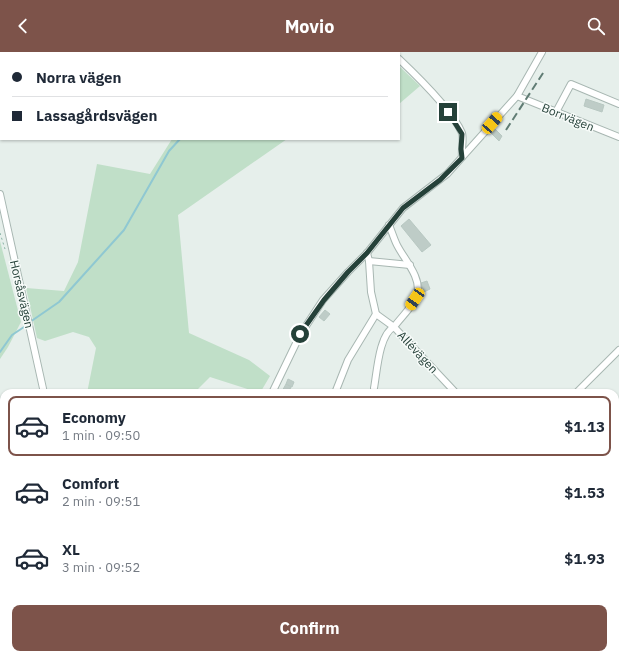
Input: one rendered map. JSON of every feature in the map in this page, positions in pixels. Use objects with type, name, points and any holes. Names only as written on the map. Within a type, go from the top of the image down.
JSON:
[{"type":"street","points":[[274,389],[300,334],[324,300],[367,253],[403,208],[437,182],[462,158],[517,96],[542,52]]},
{"type":"street","points":[[400,60],[415,74],[455,121],[462,134],[462,158]]},
{"type":"street","points":[[556,112],[571,84],[619,104]]},
{"type":"street","name":"Borrvägen","points":[[517,96],[619,138]]},
{"type":"street","name":"Horsåsvägen","points":[[0,194],[3,217],[43,389]]},
{"type":"street","name":"Allévägen","points":[[390,225],[397,246],[410,265],[418,285],[418,293],[411,306],[394,327],[452,389]]},
{"type":"street","points":[[367,253],[369,260],[371,292],[376,314],[394,327],[387,331],[382,345],[374,388]]},
{"type":"street","points":[[369,260],[410,265]]},
{"type":"street","points":[[337,389],[348,360],[376,314]]},
{"type":"street","points":[[580,389],[619,350]]},
{"type":"green space","points":[[400,67],[420,86],[400,103]]},
{"type":"green space","points":[[171,140],[286,140],[178,215],[189,333],[249,360],[270,376],[262,389],[248,389],[210,377],[198,389],[88,389],[96,348],[89,337],[73,332],[45,341],[37,338],[26,288],[64,291],[78,262],[97,164],[150,174]]},
{"type":"green space","points":[[0,241],[21,322],[0,359]]},
{"type":"building","points":[[586,99],[604,105],[602,112],[584,106]]},
{"type":"building","points":[[495,129],[502,136],[499,141],[491,133]]},
{"type":"building","points":[[409,219],[431,245],[422,252],[401,226]]},
{"type":"building","points":[[427,281],[430,289],[424,292],[421,283]]},
{"type":"building","points":[[325,310],[330,314],[324,321],[319,317]]},
{"type":"building","points":[[288,379],[294,382],[292,387],[286,384]]},
{"type":"building","points":[[286,384],[291,387],[290,389],[283,389]]},
{"type":"waterway","points":[[30,322],[59,302],[124,230],[169,151],[179,140]]},
{"type":"waterway","points":[[0,352],[12,335],[27,325]]},
{"type":"railway","points":[[506,130],[545,70]]},
{"type":"route","points":[[300,334],[324,300],[367,253],[403,208],[440,180],[462,158],[462,134],[448,112]]}]
